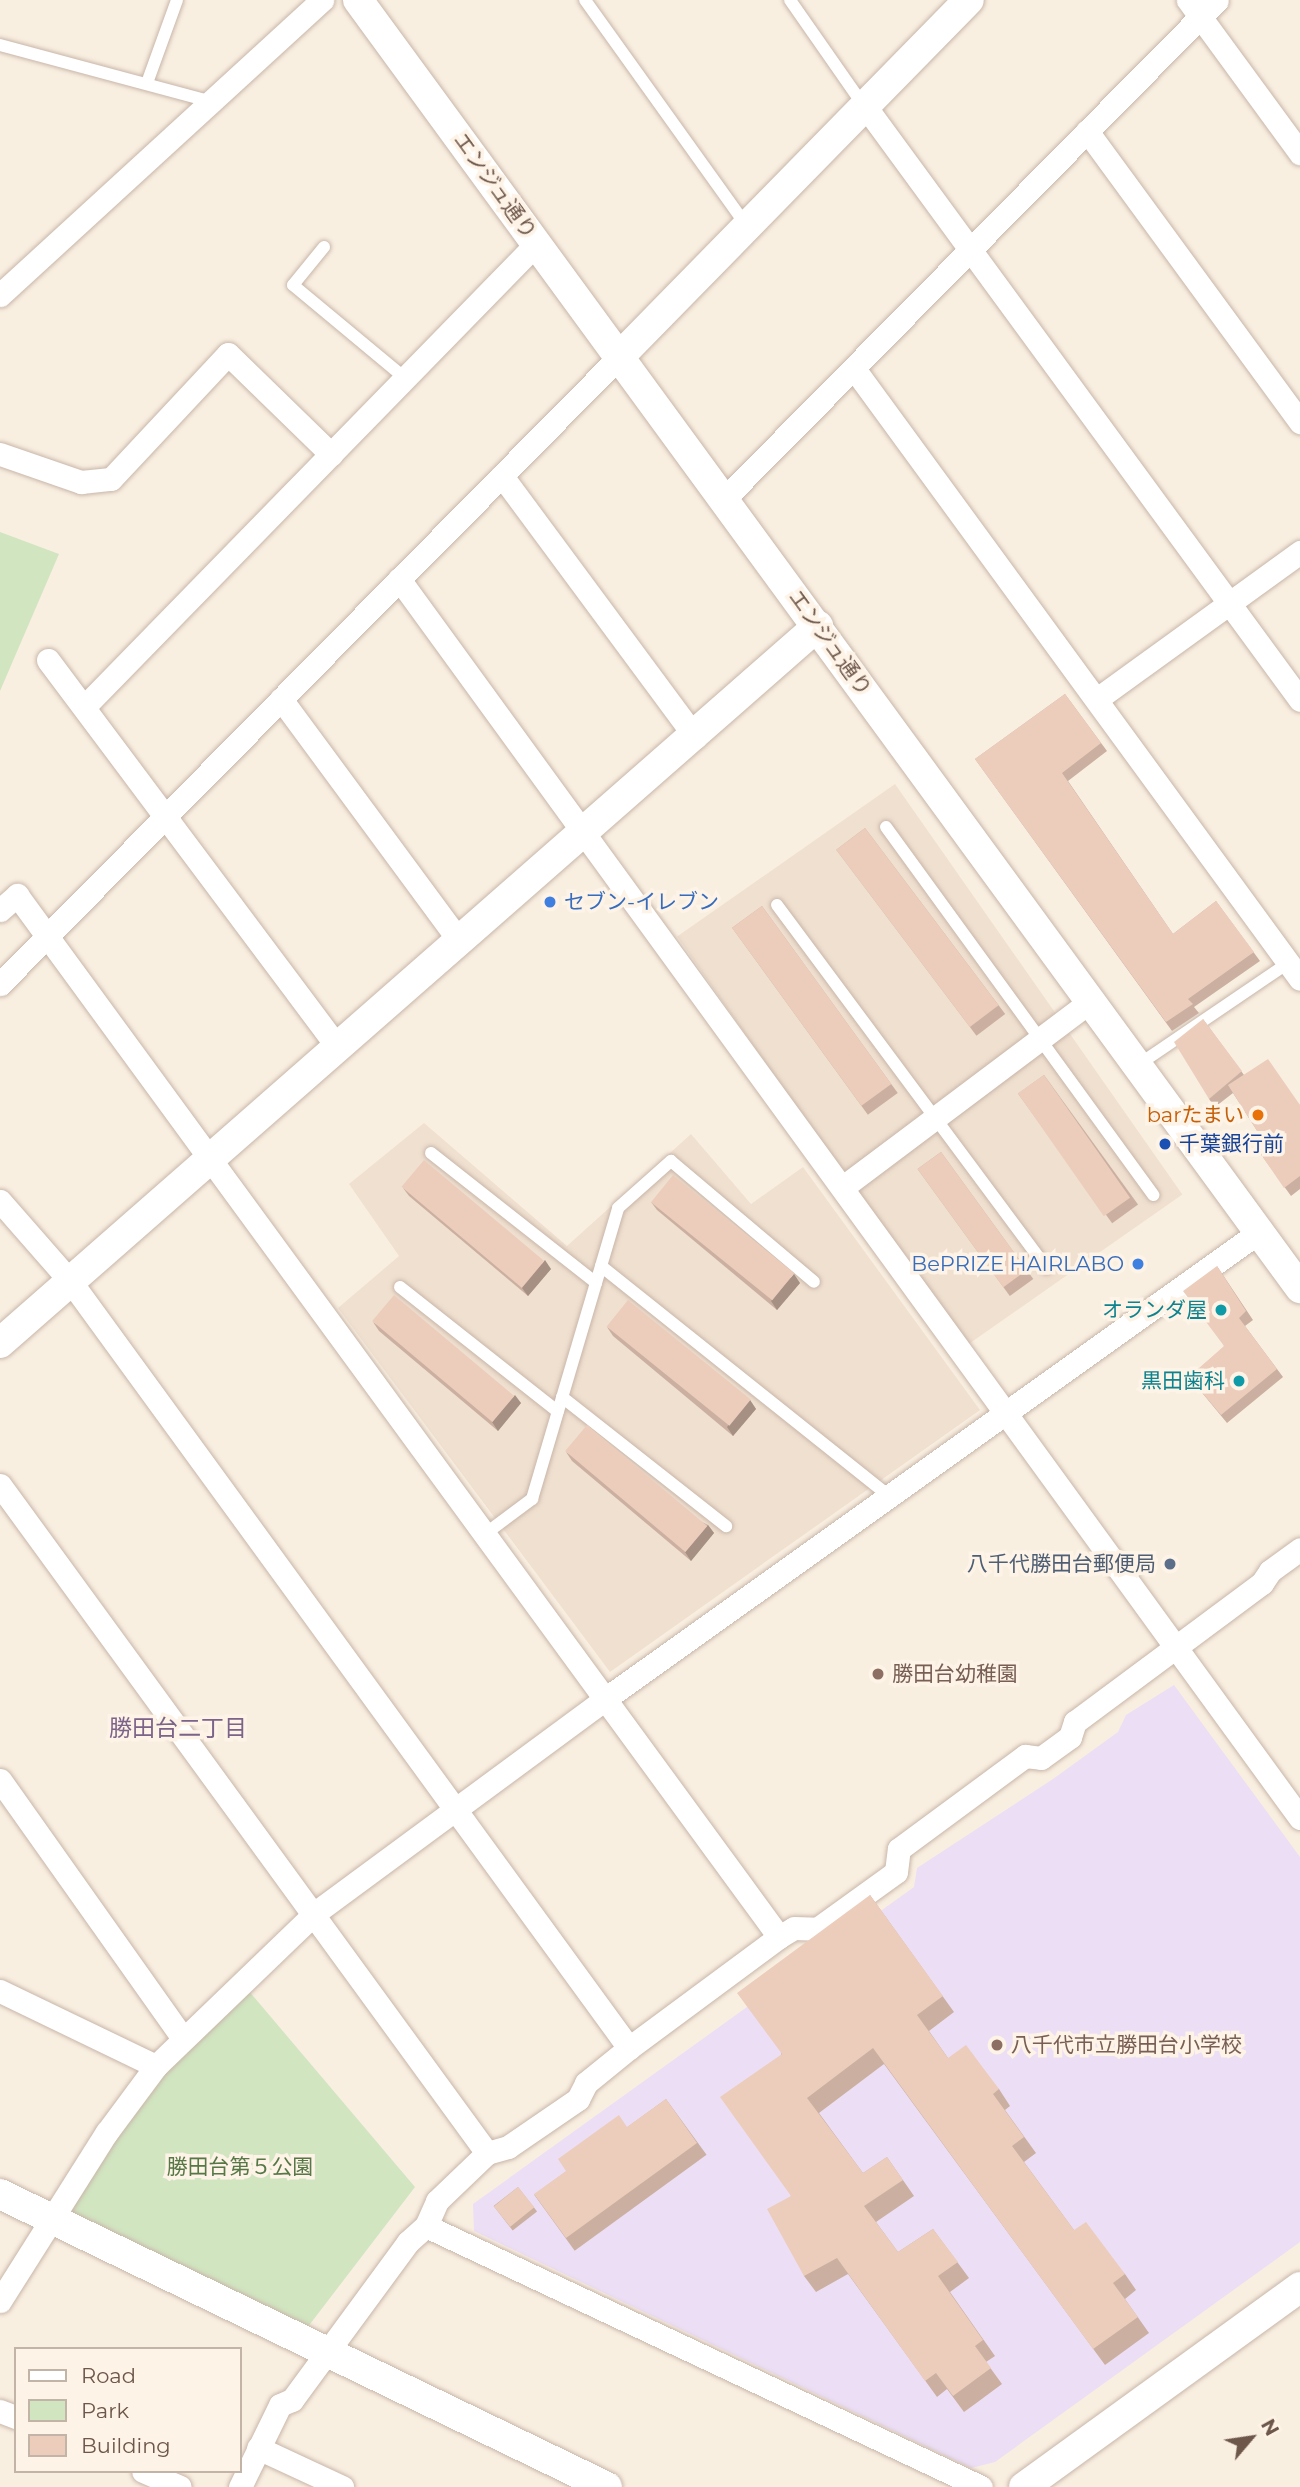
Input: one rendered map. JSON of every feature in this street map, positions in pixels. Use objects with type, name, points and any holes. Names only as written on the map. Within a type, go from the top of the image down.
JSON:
[{"type":"street","points":[[0,295],[322,0]]},
{"type":"street","name":"エンジュ通り","points":[[358,0],[621,355],[1300,1289]]},
{"type":"street","points":[[0,984],[969,0]]},
{"type":"street","points":[[724,499],[855,370],[1087,131],[1194,9],[1217,0]]},
{"type":"street","points":[[1194,9],[1300,153]]},
{"type":"street","points":[[864,106],[1300,700]]},
{"type":"street","points":[[1087,131],[1300,422]]},
{"type":"street","points":[[84,707],[537,243]]},
{"type":"street","points":[[0,454],[80,482],[111,479],[228,354],[331,454]]},
{"type":"street","points":[[855,370],[1294,971]]},
{"type":"street","points":[[502,475],[695,737]]},
{"type":"street","points":[[1097,699],[1300,552]]},
{"type":"street","points":[[399,579],[582,834],[1006,1410],[1300,1818]]},
{"type":"street","points":[[0,1343],[695,737],[818,626]]},
{"type":"street","points":[[48,660],[338,1047]]},
{"type":"street","points":[[281,699],[460,942]]},
{"type":"street","points":[[0,910],[17,895],[779,1937]]},
{"type":"street","points":[[843,1188],[1089,1002]]},
{"type":"street","points":[[0,1201],[71,1282],[629,2048]]},
{"type":"street","points":[[0,2301],[50,2218],[156,2066],[181,2037],[315,1913],[457,1811],[604,1699],[1259,1232]]},
{"type":"street","points":[[0,1485],[315,1913],[487,2153]]},
{"type":"street","points":[[240,2487],[280,2405],[292,2400],[324,2352],[408,2242],[426,2226],[437,2201],[487,2153],[509,2147],[578,2099],[586,2083],[629,2048],[779,1937],[794,1928],[817,1929],[896,1872],[899,1849],[1025,1756],[1041,1758],[1070,1737],[1075,1722],[1262,1583],[1270,1571],[1300,1549]]},
{"type":"street","points":[[3,1787],[181,2037]]},
{"type":"street","points":[[0,1991],[156,2066]]},
{"type":"street","points":[[0,2194],[607,2487]]},
{"type":"street","points":[[426,2226],[981,2487]]},
{"type":"street","points":[[1024,2487],[1300,2287]]},
{"type":"street","points":[[258,2448],[342,2487]]},
{"type":"street","points":[[148,2473],[180,2487]]},
{"type":"lane","points":[[147,83],[177,0]]},
{"type":"lane","points":[[585,0],[747,226]]},
{"type":"lane","points":[[790,0],[864,106]]},
{"type":"lane","points":[[0,45],[212,102]]},
{"type":"lane","points":[[324,247],[293,285],[405,379]]},
{"type":"lane","points":[[886,827],[1153,1195]]},
{"type":"lane","points":[[777,905],[1047,1268]]},
{"type":"lane","points":[[1136,1066],[1294,971]]},
{"type":"lane","points":[[431,1153],[596,1283]]},
{"type":"lane","points":[[485,1534],[532,1499],[618,1208],[671,1161],[814,1282]]},
{"type":"lane","points":[[601,1266],[888,1496]]},
{"type":"lane","points":[[400,1287],[558,1412]]},
{"type":"lane","points":[[562,1397],[726,1526]]},
{"type":"shaded area","points":[[895,784],[1182,1194],[964,1347],[677,937]]},
{"type":"shaded area","points":[[424,1123],[567,1246],[691,1134],[751,1204],[803,1167],[980,1410],[610,1672],[338,1308],[399,1256],[349,1184]]},
{"type":"shaded area","name":"八千代市立勝田台小学校","points":[[1174,1685],[1300,1857],[1300,2242],[995,2462],[971,2468],[474,2231],[473,2204],[914,1887],[917,1868],[1053,1779],[1118,1732],[1126,1715]]},
{"type":"green space","points":[[0,532],[59,554],[0,691]]},
{"type":"green space","name":"勝田台第５公園","points":[[248,1990],[415,2187],[307,2328],[59,2216],[162,2070]]},
{"type":"building","points":[[1065,694],[1101,743],[1062,773],[1173,934],[1216,901],[1254,952],[1188,999],[1193,1004],[1166,1022],[975,759]]},
{"type":"building","points":[[865,828],[999,1005],[970,1027],[836,850]]},
{"type":"building","points":[[762,906],[891,1084],[861,1106],[732,928]]},
{"type":"building","points":[[1203,1019],[1242,1071],[1209,1099],[1174,1042]]},
{"type":"building","points":[[1268,1059],[1300,1105],[1300,1176],[1284,1188],[1260,1153],[1268,1148],[1228,1085]]},
{"type":"building","points":[[1044,1075],[1130,1198],[1104,1216],[1018,1093]]},
{"type":"building","points":[[941,1152],[1027,1270],[1003,1287],[918,1169]]},
{"type":"building","points":[[424,1160],[544,1261],[522,1288],[402,1187]]},
{"type":"building","points":[[673,1175],[794,1273],[772,1300],[651,1202]]},
{"type":"building","points":[[1217,1266],[1246,1311],[1239,1318],[1277,1369],[1221,1415],[1189,1377],[1224,1346],[1183,1291]]},
{"type":"building","points":[[394,1295],[514,1396],[492,1422],[372,1321]]},
{"type":"building","points":[[628,1300],[751,1399],[729,1426],[607,1326]]},
{"type":"building","points":[[587,1425],[707,1526],[685,1552],[565,1451]]},
{"type":"building","points":[[870,1895],[943,1996],[917,2015],[948,2058],[966,2045],[999,2089],[993,2094],[1024,2137],[1012,2146],[1074,2230],[1086,2222],[1125,2274],[1113,2283],[1138,2317],[1093,2349],[873,2048],[807,2098],[863,2173],[887,2157],[903,2180],[864,2206],[898,2252],[933,2229],[958,2262],[938,2276],[983,2340],[975,2346],[991,2368],[953,2396],[936,2373],[925,2381],[837,2258],[804,2276],[767,2209],[791,2196],[720,2097],[782,2054],[737,1993]]},
{"type":"building","points":[[666,2099],[697,2143],[566,2238],[534,2194],[566,2171],[558,2159],[619,2115],[627,2127]]},
{"type":"building","points":[[518,2187],[534,2207],[510,2227],[494,2207]]},
{"type":"place","name":"セブン-イレブン","points":[[550,902]]},
{"type":"place","name":"barたまい","points":[[1258,1115]]},
{"type":"place","name":"千葉銀行前","points":[[1165,1144]]},
{"type":"place","name":"BePRIZE HAIRLABO","points":[[1138,1264]]},
{"type":"place","name":"オランダ屋","points":[[1221,1310]]},
{"type":"place","name":"黒田歯科","points":[[1239,1381]]},
{"type":"place","name":"八千代勝田台郵便局","points":[[1170,1564]]},
{"type":"place","name":"勝田台幼稚園","points":[[878,1674]]},
{"type":"place","name":"八千代市立勝田台小学校","points":[[997,2045]]},
{"type":"district","name":"勝田台二丁目","points":[[178,1728]]}]
